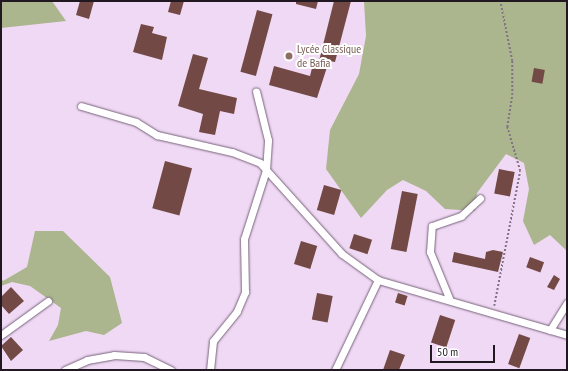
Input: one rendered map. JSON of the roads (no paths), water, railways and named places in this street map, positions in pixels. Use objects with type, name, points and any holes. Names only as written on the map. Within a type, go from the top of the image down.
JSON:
[{"type":"street","points":[[210,370],[213,340],[237,311],[245,292],[244,239],[266,170],[268,140],[256,91]]},
{"type":"street","points":[[81,106],[136,122],[157,135],[232,152],[266,170],[342,254],[378,280],[449,298],[567,335]]},
{"type":"street","points":[[449,298],[430,252],[432,226],[461,216],[480,198]]},
{"type":"street","points":[[335,370],[378,280]]},
{"type":"street","points":[[1,335],[48,301]]},
{"type":"street","points":[[550,330],[567,303]]},
{"type":"street","points":[[65,370],[87,360],[114,355],[144,358],[171,370]]},
{"type":"place","name":"Lycée Classique de Bafia","points":[[289,56]]}]
